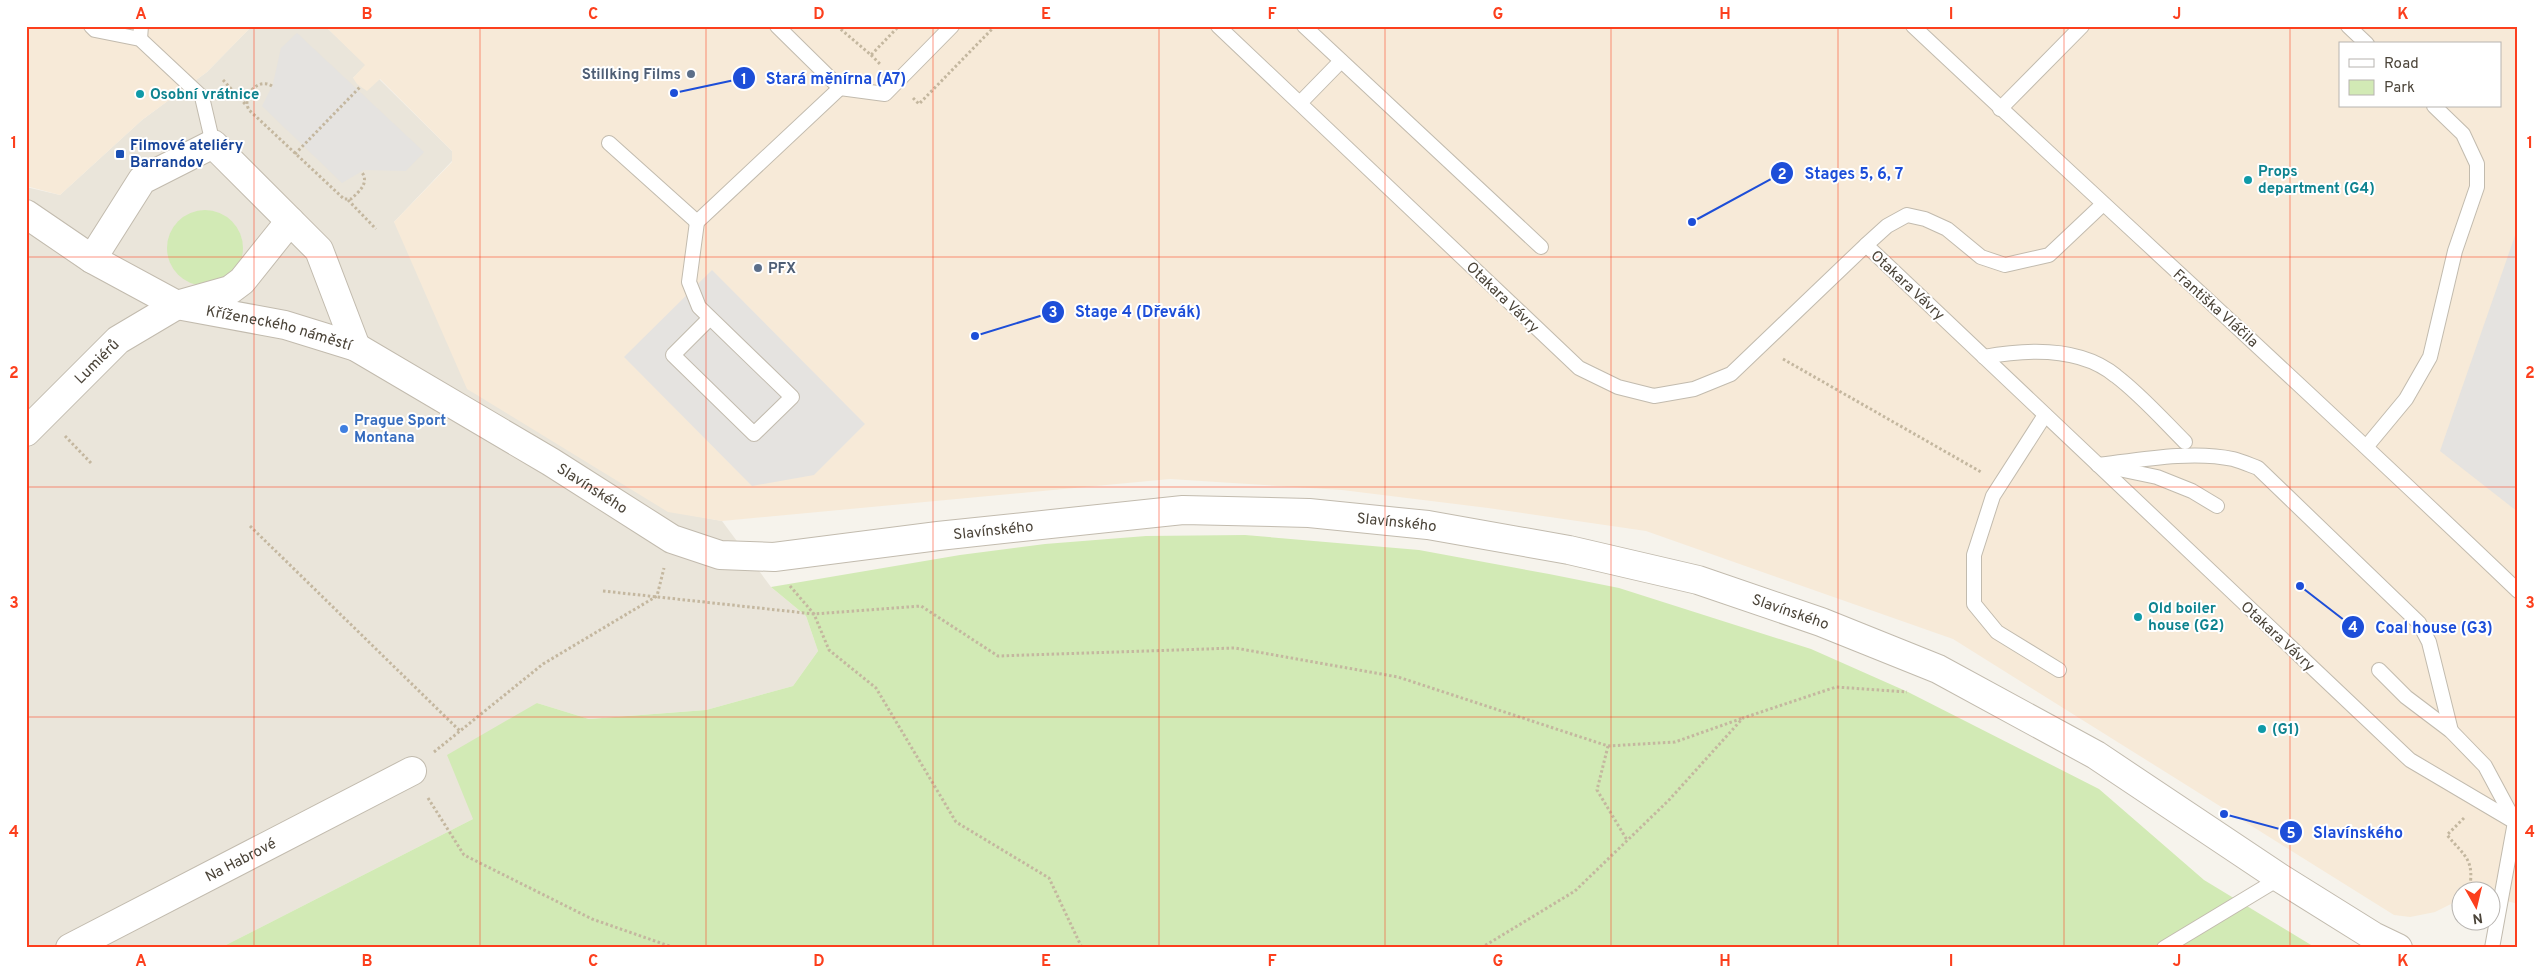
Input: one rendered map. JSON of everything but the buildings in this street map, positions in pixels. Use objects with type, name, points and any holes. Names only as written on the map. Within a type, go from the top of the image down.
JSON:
[{"type":"street","name":"Kříženeckého náměstí","points":[[213,144],[319,250],[356,347]]},
{"type":"street","points":[[92,259],[142,180],[213,144]]},
{"type":"street","name":"Kříženeckého náměstí","points":[[26,214],[92,259],[177,306],[285,325],[356,347]]},
{"type":"street","name":"Kříženeckého náměstí","points":[[177,306],[230,290],[236,286],[290,221]]},
{"type":"street","name":"Lumiérů","points":[[26,432],[118,340],[177,306]]},
{"type":"street","name":"Slavínského","points":[[356,347],[552,462],[672,539],[720,555],[774,557],[938,536],[1183,510],[1309,513],[1428,525],[1569,550],[1698,580],[1821,622],[1938,669],[2096,755],[2280,878],[2369,942],[2398,948]]},
{"type":"street","name":"Na Habrové","points":[[70,948],[412,771]]},
{"type":"lane","points":[[91,26],[95,30],[141,33],[202,97],[213,144]]},
{"type":"lane","points":[[776,26],[840,88],[885,94],[952,26]]},
{"type":"lane","name":"Otakara Vávry","points":[[1218,26],[1579,368],[1618,387],[1654,396],[1694,389],[1731,374],[1866,245],[2410,760],[2516,820]]},
{"type":"lane","points":[[1304,26],[1541,247]]},
{"type":"lane","name":"Františka Vláčila","points":[[1913,26],[2102,204],[2367,446],[2518,591]]},
{"type":"lane","points":[[2000,109],[2082,26]]},
{"type":"lane","points":[[2348,26],[2365,42]]},
{"type":"lane","points":[[1300,103],[1341,61]]},
{"type":"lane","points":[[710,318],[673,355],[754,434],[792,397],[699,307],[689,282],[697,222],[840,88]]},
{"type":"lane","points":[[2367,446],[2406,399],[2430,357],[2455,251],[2477,187],[2477,164],[2463,134],[2436,108]]},
{"type":"lane","points":[[609,143],[697,222]]},
{"type":"lane","points":[[1866,245],[1887,226],[1907,215],[1925,219],[1947,229],[1981,257],[2006,265],[2048,255],[2102,204]]},
{"type":"lane","points":[[1984,357],[2035,352],[2060,353],[2090,360],[2116,375],[2185,442]]},
{"type":"lane","points":[[2045,414],[1993,496],[1974,555],[1974,604],[1997,632],[2059,670]]},
{"type":"lane","points":[[2098,465],[2143,459],[2204,456],[2233,459],[2258,468],[2419,623],[2429,642],[2452,730]]},
{"type":"lane","points":[[2098,465],[2157,477],[2192,492],[2217,506]]},
{"type":"lane","points":[[2379,670],[2406,697],[2452,730],[2485,766],[2516,820],[2492,948]]},
{"type":"lane","points":[[2164,948],[2280,878]]},
{"type":"path","points":[[837,26],[871,55],[900,26]]},
{"type":"path","points":[[919,104],[995,26]]},
{"type":"path","points":[[223,80],[295,154],[347,200],[376,229]]},
{"type":"path","points":[[247,106],[248,95],[258,84],[266,82],[272,86]]},
{"type":"path","points":[[295,154],[360,87]]},
{"type":"path","points":[[347,200],[354,196],[365,184],[365,178],[361,171]]},
{"type":"path","points":[[1760,346],[2001,484]]},
{"type":"path","points":[[62,434],[92,464]]},
{"type":"path","points":[[250,526],[460,731],[543,664],[657,596],[672,539]]},
{"type":"path","points":[[603,591],[814,614],[921,606],[998,656],[1235,648],[1398,677],[1608,746],[1675,742],[1836,687],[1908,692],[1938,669]]},
{"type":"path","points":[[814,614],[829,650],[876,688],[956,822],[1049,878],[1082,948]]},
{"type":"path","points":[[1481,948],[1575,891],[1669,800],[1743,718]]},
{"type":"path","points":[[1608,746],[1597,790],[1628,840]]},
{"type":"path","points":[[412,771],[464,855],[592,919],[675,948]]},
{"type":"shaded area","points":[[26,26],[252,26],[207,72],[142,120],[60,195],[26,186]]},
{"type":"shaded area","points":[[252,26],[325,26],[366,65],[353,78],[379,79],[452,151],[452,161],[394,222],[668,511],[722,521],[771,587],[806,616],[818,651],[793,686],[706,710],[589,719],[537,703],[473,819],[220,948],[26,948],[26,187],[60,195],[142,120],[207,72]]},
{"type":"shaded area","points":[[325,26],[2518,26],[2518,904],[2502,900],[2502,882],[2452,882],[2452,904],[2435,912],[2410,917],[2394,915],[1953,639],[1646,531],[1488,508],[1342,490],[1170,479],[722,521],[668,512],[467,389],[394,222],[452,162],[452,151],[380,79],[367,91],[357,84],[353,78],[365,65]]},
{"type":"shaded area","points":[[297,33],[424,152],[406,171],[364,170],[342,183],[262,106],[273,84],[281,48]]},
{"type":"shaded area","points":[[2518,227],[2518,512],[2440,451]]},
{"type":"shaded area","points":[[712,270],[865,424],[814,475],[752,486],[624,357]]},
{"type":"green space","points":[[205,210],[219,213],[232,221],[240,234],[243,248],[240,262],[232,275],[219,283],[205,286],[191,283],[178,275],[170,262],[167,248],[170,234],[178,221],[191,213]]},
{"type":"green space","points":[[1245,535],[1419,550],[1619,588],[1811,649],[1908,692],[2099,789],[2204,880],[2316,948],[220,948],[473,819],[447,755],[537,703],[589,719],[706,710],[793,686],[818,651],[806,616],[771,587],[960,555],[1045,544],[1146,536]]},
{"type":"place","name":"Stillking Films","points":[[691,74]]},
{"type":"place","name":"Stará měnírna (A7)","points":[[674,93]]},
{"type":"place","name":"Osobní vrátnice","points":[[140,94]]},
{"type":"place","name":"Filmové ateliéry Barrandov","points":[[120,154]]},
{"type":"place","name":"Props department (G4)","points":[[2248,180]]},
{"type":"place","name":"Stages 5, 6, 7","points":[[1692,222]]},
{"type":"place","name":"PFX","points":[[758,268]]},
{"type":"place","name":"Stage 4 (Dřevák)","points":[[975,336]]},
{"type":"place","name":"Prague Sport Montana","points":[[344,429]]},
{"type":"place","name":"Coal house (G3)","points":[[2300,586]]},
{"type":"place","name":"Old boiler house (G2)","points":[[2138,617]]},
{"type":"place","name":"(G1)","points":[[2262,729]]},
{"type":"place","name":"Slavínského","points":[[2224,814]]}]
